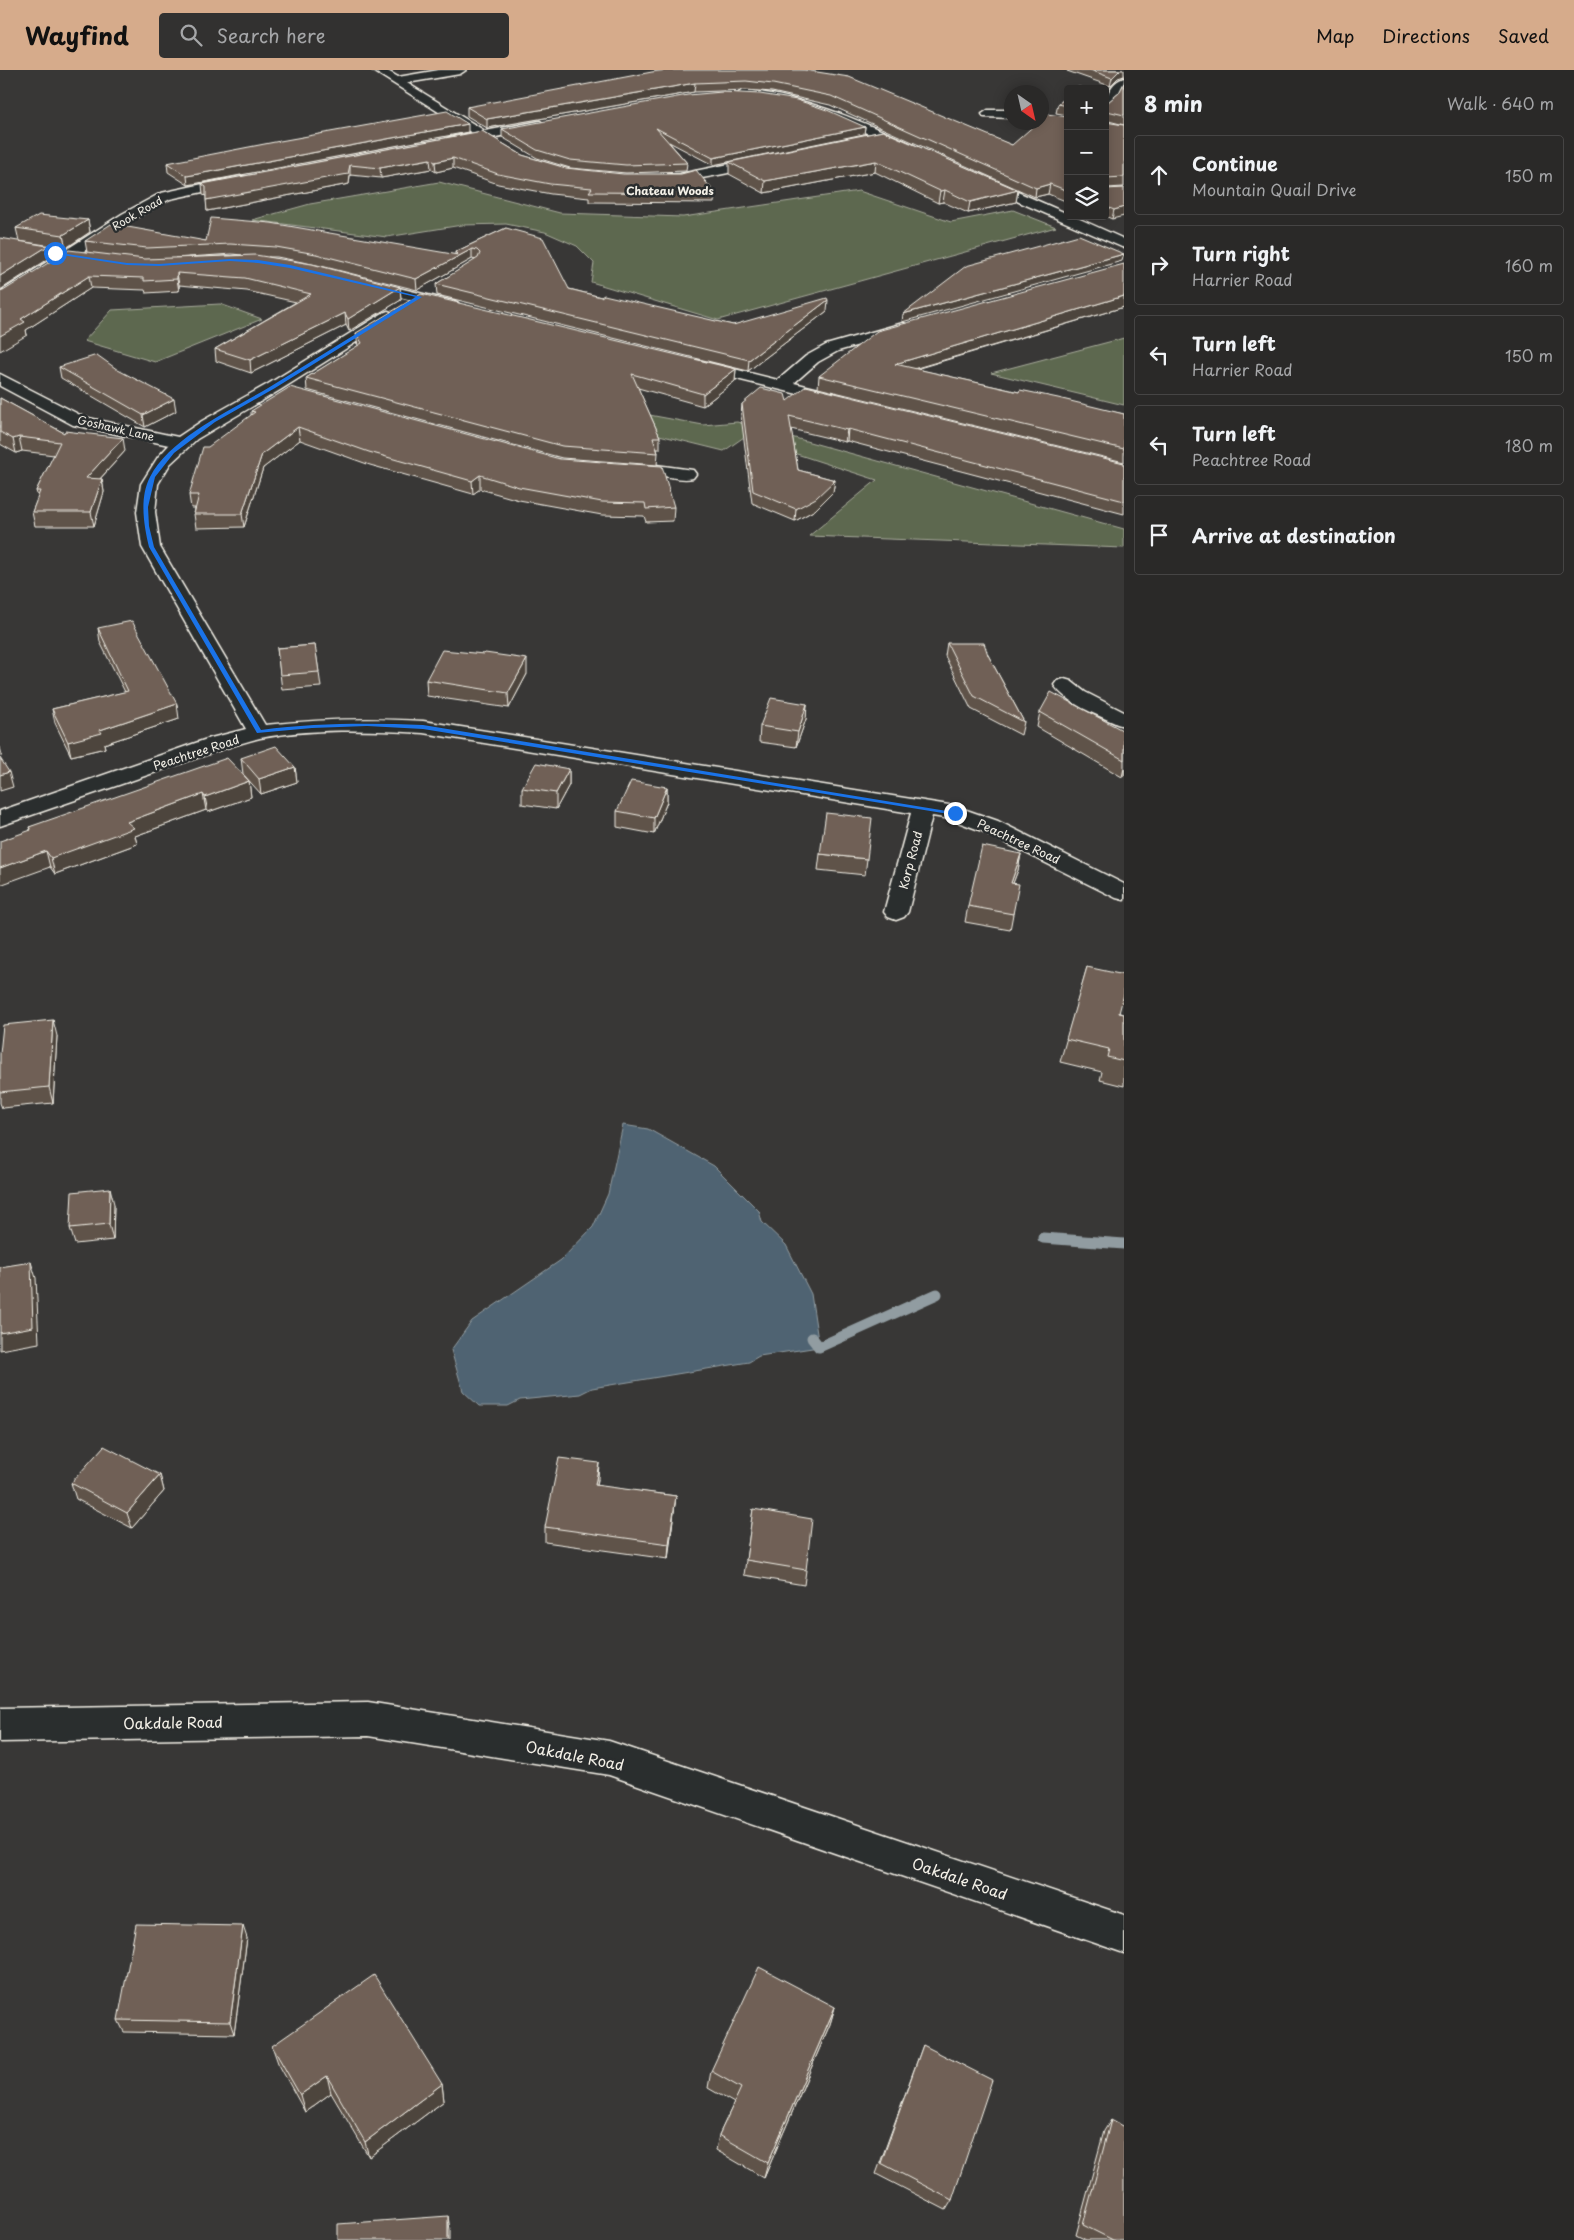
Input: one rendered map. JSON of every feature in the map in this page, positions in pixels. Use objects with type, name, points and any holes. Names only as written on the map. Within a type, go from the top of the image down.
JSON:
[{"type":"street","points":[[378,70],[501,146]]},
{"type":"street","points":[[396,81],[460,70]]},
{"type":"street","points":[[1109,100],[1124,82]]},
{"type":"street","points":[[733,94],[784,98],[804,103],[921,153]]},
{"type":"street","points":[[988,114],[1004,114]]},
{"type":"street","points":[[443,143],[553,122]]},
{"type":"street","points":[[864,141],[884,136]]},
{"type":"street","points":[[653,179],[680,178],[781,158]]},
{"type":"street","points":[[974,177],[1124,244]]},
{"type":"street","name":"Rook Road","points":[[0,299],[127,217],[166,196],[253,178]]},
{"type":"street","points":[[1037,205],[1058,200]]},
{"type":"street","points":[[46,252],[91,259]]},
{"type":"street","points":[[351,280],[462,307]]},
{"type":"street","points":[[259,732],[152,547],[146,526],[146,507],[152,477],[172,452],[213,421],[273,387],[442,283]]},
{"type":"street","points":[[782,385],[812,359],[832,348],[919,324]]},
{"type":"street","points":[[681,360],[855,403]]},
{"type":"street","name":"Goshawk Lane","points":[[0,379],[79,422],[182,443]]},
{"type":"street","points":[[273,387],[296,394]]},
{"type":"street","points":[[609,470],[656,470],[687,474]]},
{"type":"street","points":[[1064,685],[1078,696],[1124,720]]},
{"type":"street","name":"Peachtree Road","points":[[0,818],[215,744],[259,732],[312,726],[367,724],[423,727],[955,813],[990,826],[1124,893]]},
{"type":"street","name":"Korp Road","points":[[896,912],[924,808]]},
{"type":"street","name":"Oakdale Road","points":[[0,1725],[368,1719],[609,1758],[1124,1934]]},
{"type":"green space","points":[[439,182],[560,213],[683,217],[859,191],[951,222],[1013,210],[1056,227],[718,320],[591,282],[594,263],[577,246],[545,232],[506,224],[462,225],[387,237],[252,220],[310,204]]},
{"type":"green space","points":[[220,304],[262,319],[155,362],[84,341],[112,310]]},
{"type":"green space","points":[[1124,338],[1124,405],[991,373]]},
{"type":"green space","points":[[359,361],[703,425],[737,422],[1124,529],[1124,548],[809,536],[877,480],[744,437],[724,451]]},
{"type":"water","points":[[623,1125],[648,1129],[714,1166],[759,1211],[762,1222],[786,1245],[811,1294],[819,1347],[759,1356],[749,1362],[592,1388],[580,1394],[520,1400],[508,1406],[479,1406],[463,1391],[451,1350],[472,1321],[561,1260],[593,1227],[608,1194]]},
{"type":"building","points":[[667,70],[804,70],[849,77],[1012,145],[1029,130],[1049,130],[1049,114],[1064,116],[1064,189],[1050,184],[1036,188],[831,96],[773,84],[746,81],[695,83],[487,119],[467,107]]},
{"type":"building","points":[[1090,70],[1120,70],[1112,78]]},
{"type":"building","points":[[1124,83],[1124,115],[1109,111],[1109,101],[1119,93]]},
{"type":"building","points":[[722,92],[760,94],[797,100],[827,110],[865,127],[713,158],[656,128],[687,163],[626,165],[570,160],[537,150],[502,129],[688,95]]},
{"type":"building","points":[[1064,99],[1064,105],[1058,104]]},
{"type":"building","points":[[447,111],[468,124],[187,176],[167,163],[280,141]]},
{"type":"building","points":[[1109,123],[1124,125],[1124,177],[1109,178]]},
{"type":"building","points":[[482,131],[522,155],[566,168],[623,174],[681,174],[696,170],[715,193],[589,192],[592,188],[550,184],[498,174],[453,158],[435,162],[430,159],[380,168],[350,165],[348,174],[206,200],[206,187],[202,184]]},
{"type":"building","points":[[883,131],[1018,190],[970,202],[945,190],[940,191],[876,161],[765,181],[729,162]]},
{"type":"building","points":[[1124,188],[1124,207],[1114,210],[1109,208],[1109,189]]},
{"type":"building","points":[[39,215],[88,220],[63,235],[16,228]]},
{"type":"building","points":[[211,218],[271,223],[458,255],[455,252],[506,228],[543,238],[569,289],[601,297],[604,295],[733,325],[827,298],[828,300],[749,360],[436,284],[478,258],[480,253],[472,249],[416,279],[316,254],[276,247],[230,244],[147,248],[85,241],[111,224],[206,241]]},
{"type":"building","points":[[1079,235],[1124,254],[903,314],[966,266]]},
{"type":"building","points":[[0,238],[48,246],[0,276]]},
{"type":"building","points":[[69,250],[145,259],[255,255],[312,264],[400,287],[348,319],[345,313],[250,360],[215,349],[311,294],[245,278],[177,273],[177,279],[144,281],[144,278],[89,276],[21,319],[25,322],[0,336],[0,292]]},
{"type":"building","points":[[1124,264],[1124,296],[895,364],[1019,392],[1020,390],[1058,398],[1124,414],[1124,449],[819,376],[877,331]]},
{"type":"building","points":[[421,294],[736,369],[703,394],[632,374],[660,437],[653,437],[658,453],[562,446],[306,378],[362,343],[356,333]]},
{"type":"building","points":[[97,355],[118,370],[174,399],[143,415],[59,367]]},
{"type":"building","points":[[806,386],[1124,463],[1124,501],[848,429],[789,416],[798,470],[835,480],[816,498],[796,509],[753,491],[742,404],[761,388],[785,394],[787,401]]},
{"type":"building","points":[[290,387],[560,459],[662,466],[674,507],[646,509],[645,503],[602,502],[519,487],[480,475],[472,481],[369,452],[298,427],[262,454],[242,514],[194,514],[199,495],[189,495],[203,447],[208,447],[255,412],[251,411]]},
{"type":"building","points":[[0,398],[64,433],[65,431],[123,438],[86,478],[102,479],[91,512],[32,512],[40,491],[36,491],[60,442],[19,437],[13,439],[0,432]]},
{"type":"building","points":[[132,621],[177,704],[100,730],[102,733],[68,742],[52,709],[128,691],[98,628]]},
{"type":"building","points":[[947,643],[984,643],[988,655],[1024,722],[974,696]]},
{"type":"building","points":[[315,645],[319,672],[280,675],[277,648]]},
{"type":"building","points":[[442,650],[485,653],[527,659],[508,693],[426,680]]},
{"type":"building","points":[[1051,692],[1124,731],[1124,760],[1040,712]]},
{"type":"building","points":[[771,698],[807,704],[798,732],[760,726]]},
{"type":"building","points":[[276,746],[295,767],[259,779],[241,758]]},
{"type":"building","points":[[0,758],[9,772],[0,775]]},
{"type":"building","points":[[227,758],[249,781],[205,797],[203,794],[127,822],[134,828],[51,858],[46,851],[0,868],[0,841],[31,830],[29,827]]},
{"type":"building","points":[[536,763],[569,769],[556,793],[522,788]]},
{"type":"building","points":[[631,781],[667,787],[654,818],[617,811]]},
{"type":"building","points":[[826,813],[872,818],[867,859],[820,854]]},
{"type":"building","points":[[982,846],[1021,854],[1011,883],[1019,884],[1013,914],[968,906]]},
{"type":"building","points":[[1087,967],[1124,975],[1124,994],[1119,1013],[1124,1014],[1124,1061],[1107,1057],[1109,1049],[1066,1039]]},
{"type":"building","points":[[53,1020],[49,1087],[0,1092],[0,1054],[3,1025]]},
{"type":"building","points":[[110,1188],[109,1224],[70,1228],[72,1192]]},
{"type":"building","points":[[31,1262],[33,1327],[0,1333],[0,1267]]},
{"type":"building","points":[[104,1446],[160,1475],[127,1513],[71,1483]]},
{"type":"building","points":[[559,1458],[599,1463],[595,1485],[676,1496],[669,1544],[545,1527]]},
{"type":"building","points":[[753,1509],[812,1519],[806,1570],[746,1560]]},
{"type":"building","points":[[136,1924],[243,1926],[230,2022],[118,2020]]},
{"type":"building","points":[[759,1967],[835,2007],[768,2163],[719,2135],[741,2088],[711,2071]]},
{"type":"building","points":[[374,1975],[442,2084],[365,2142],[327,2076],[300,2095],[272,2046]]},
{"type":"building","points":[[923,2045],[992,2080],[952,2200],[881,2163]]},
{"type":"building","points":[[1111,2120],[1124,2127],[1124,2240],[1113,2240],[1083,2225]]},
{"type":"building","points":[[448,2216],[448,2240],[338,2240],[338,2224]]},
{"type":"waterway","points":[[1043,1238],[1124,1244]]},
{"type":"waterway","points":[[812,1338],[819,1347],[937,1294]]},
{"type":"district","name":"Chateau Woods","points":[[670,190]]},
{"type":"route","points":[[55,253],[127,264],[159,265],[230,260],[258,261],[290,266],[420,297],[273,387],[213,421],[172,452],[152,477],[146,507],[146,526],[152,547],[184,606],[243,702],[259,732],[312,726],[367,724],[423,727],[955,813]]}]
